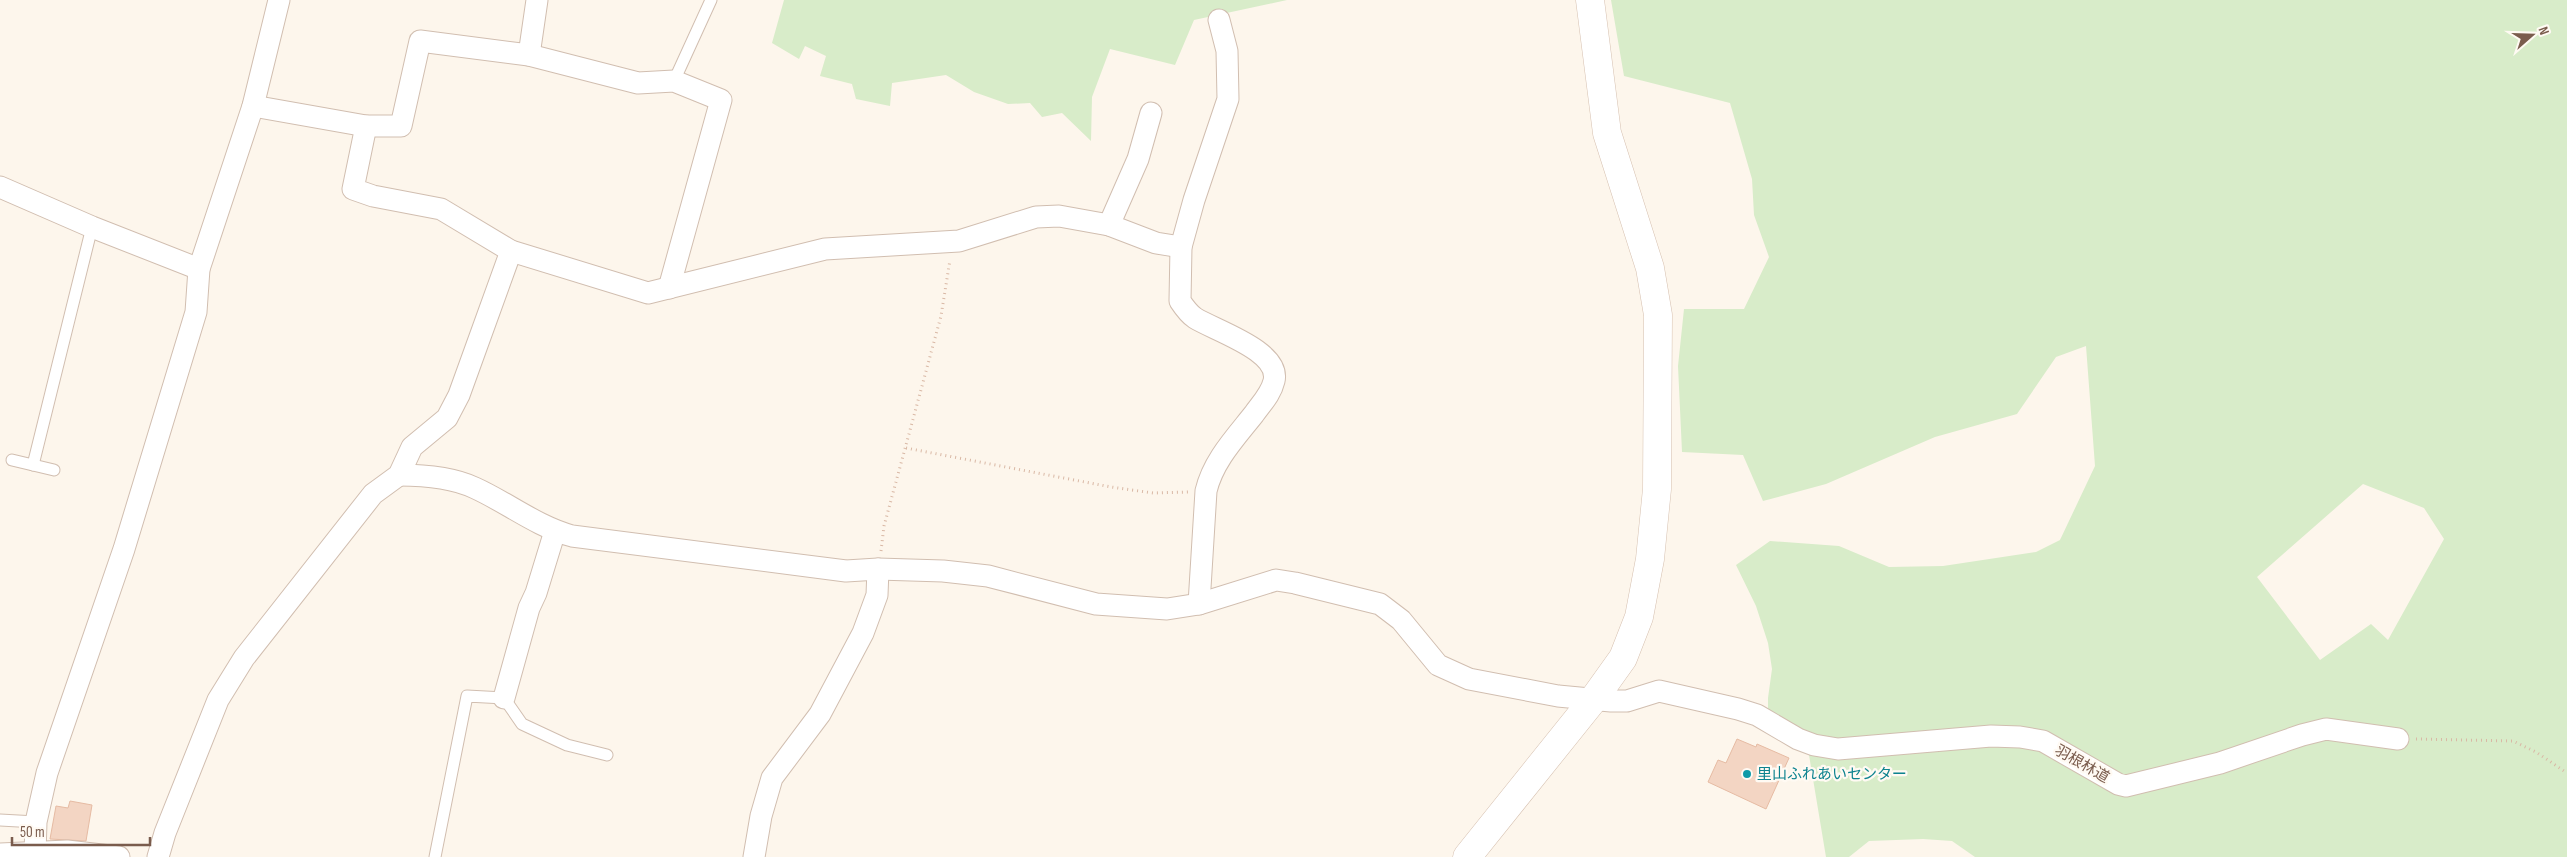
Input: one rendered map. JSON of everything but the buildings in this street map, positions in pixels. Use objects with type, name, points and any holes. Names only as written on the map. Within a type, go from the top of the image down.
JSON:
[{"type":"street","points":[[36,856],[36,822],[47,773],[124,548],[196,312],[199,269],[253,106],[279,0]]},
{"type":"street","points":[[529,55],[537,0]]},
{"type":"street","points":[[1468,857],[1593,700],[1623,658],[1640,617],[1650,558],[1657,489],[1658,315],[1650,268],[1607,132],[1590,0]]},
{"type":"street","points":[[1199,604],[1206,491],[1210,475],[1222,454],[1268,396],[1274,380],[1273,367],[1262,353],[1193,317],[1180,301],[1181,248],[1194,200],[1228,100],[1227,51],[1219,20]]},
{"type":"street","points":[[253,106],[366,126],[401,126],[420,41],[529,55],[638,83],[674,81],[721,100],[669,288]]},
{"type":"street","points":[[1109,225],[1138,159],[1151,113]]},
{"type":"street","points":[[366,126],[353,189],[373,196],[441,210],[511,251],[648,293],[825,249],[949,242],[1036,217],[1059,216],[1109,225],[1156,243],[1181,248]]},
{"type":"street","points":[[0,187],[92,227],[199,269]]},
{"type":"street","points":[[158,857],[165,834],[218,700],[239,666],[373,494],[399,475],[412,447],[447,418],[459,395],[511,251]]},
{"type":"street","name":"羽根林道","points":[[399,475],[425,475],[474,487],[555,531],[572,536],[846,571],[878,568],[943,571],[988,576],[1096,604],[1166,609],[1199,604],[1276,580],[1304,585],[1380,604],[1401,620],[1438,665],[1469,679],[1558,696],[1593,700],[1626,701],[1660,691],[1757,715],[1798,739],[1814,745],[1838,749],[1991,736],[2020,737],[2043,741],[2118,784],[2126,786],[2220,763],[2302,735],[2326,729],[2398,740]]},
{"type":"street","points":[[504,698],[529,608],[555,531]]},
{"type":"street","points":[[754,857],[761,816],[772,778],[820,714],[862,632],[877,595],[878,568]]},
{"type":"street","points":[[0,854],[36,856],[67,851],[119,857]]},
{"type":"lane","points":[[674,81],[711,0]]},
{"type":"lane","points":[[33,465],[92,227]]},
{"type":"lane","points":[[12,460],[54,470]]},
{"type":"lane","points":[[435,857],[467,696],[504,698],[522,724],[567,745],[607,755]]},
{"type":"lane","points":[[0,820],[36,822]]},
{"type":"path","points":[[878,568],[884,526],[941,316],[950,264],[949,242]]},
{"type":"path","points":[[906,448],[1111,487],[1153,493],[1206,491]]},
{"type":"path","points":[[2398,740],[2513,741],[2536,752],[2567,773]]},
{"type":"green space","points":[[784,0],[1287,0],[1194,20],[1175,65],[1110,49],[1092,97],[1091,141],[1062,113],[1042,117],[1030,103],[1008,104],[974,92],[946,75],[892,83],[890,106],[856,99],[852,84],[820,76],[826,56],[805,46],[799,59],[772,43]]},
{"type":"green space","points":[[1611,0],[2567,0],[2567,857],[1975,857],[1952,841],[1923,839],[1869,841],[1849,857],[1826,857],[1807,743],[1768,731],[1768,698],[1772,669],[1768,643],[1756,606],[1736,565],[1770,541],[1839,546],[1889,567],[1943,566],[2036,552],[2060,540],[2095,466],[2086,346],[2056,357],[2017,414],[1935,437],[1826,484],[1763,501],[1743,455],[1682,452],[1678,366],[1684,309],[1744,309],[1769,257],[1754,215],[1752,179],[1730,103],[1624,76]],"holes":[[[2363,484],[2424,508],[2444,539],[2388,640],[2371,624],[2320,660],[2257,577]]]},
{"type":"place","name":"里山ふれあいセンター","points":[[1747,774]]}]
